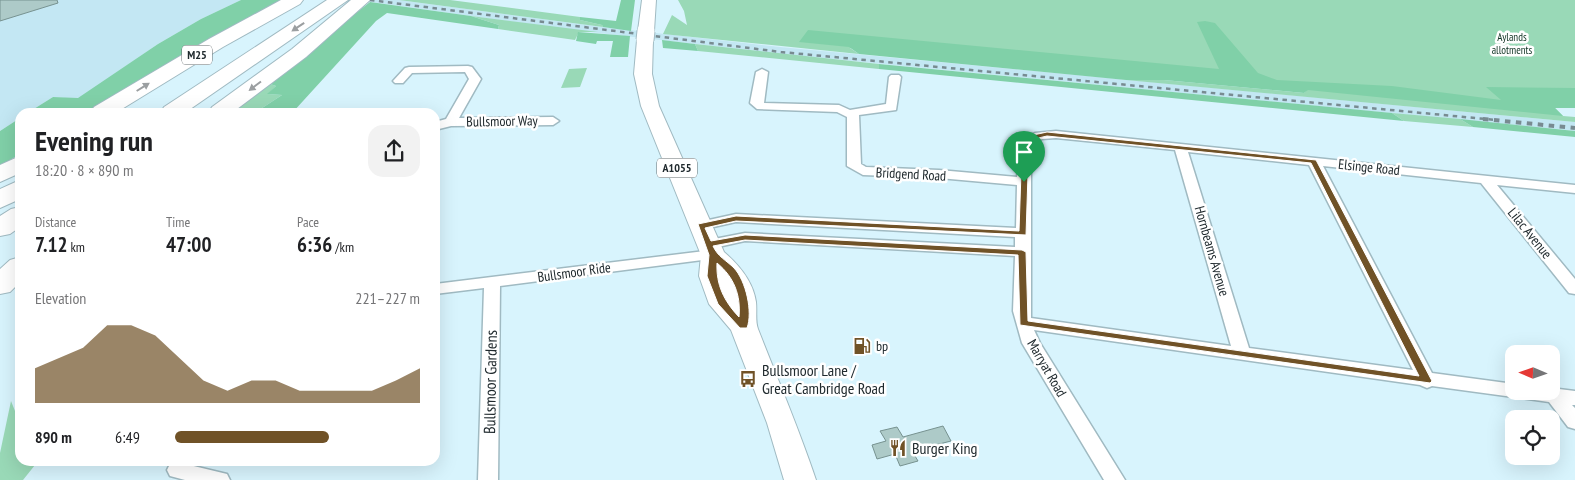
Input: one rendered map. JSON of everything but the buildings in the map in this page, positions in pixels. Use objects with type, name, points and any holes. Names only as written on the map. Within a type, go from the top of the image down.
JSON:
[{"type":"highway","name":"M25","points":[[109,108],[216,43],[294,0]]},
{"type":"highway","name":"M25","points":[[143,108],[312,0]]},
{"type":"highway","name":"M25","points":[[178,108],[339,0]]},
{"type":"highway","points":[[225,108],[304,48],[361,0]]},
{"type":"highway","points":[[0,174],[15,166]]},
{"type":"highway","points":[[0,200],[15,191]]},
{"type":"highway","points":[[0,228],[15,218]]},
{"type":"highway","points":[[0,285],[15,271]]},
{"type":"main road","name":"A1055","points":[[649,0],[643,74],[650,106],[707,242],[712,276],[722,304],[743,326],[782,423],[800,480]]},
{"type":"street","name":"Bullsmoor Way","points":[[399,81],[409,70],[468,69],[475,79],[451,122]]},
{"type":"street","points":[[762,72],[756,103],[760,106],[839,109],[851,113],[892,107],[895,77]]},
{"type":"street","name":"Bridgend Road","points":[[851,113],[853,115],[854,166],[863,171],[939,174],[1024,182]]},
{"type":"street","name":"Bullsmoor Way","points":[[440,125],[451,122],[553,121]]},
{"type":"street","name":"Elsinge Road","points":[[1024,182],[1025,143],[1032,137],[1047,134],[1484,178],[1575,189]]},
{"type":"street","name":"Hornbeams Avenue","points":[[1180,148],[1242,353]]},
{"type":"street","points":[[1314,161],[1427,381]]},
{"type":"street","name":"Lilac Avenue","points":[[1484,178],[1575,289]]},
{"type":"street","name":"Marryat Road","points":[[1024,182],[1022,252],[1023,323],[1031,343],[1115,480]]},
{"type":"street","points":[[707,242],[736,218],[1023,233]]},
{"type":"street","points":[[707,242],[745,237],[1022,252]]},
{"type":"street","name":"Bullsmoor Ride","points":[[440,288],[492,283],[707,242]]},
{"type":"street","name":"Bullsmoor Gardens","points":[[488,480],[492,283]]},
{"type":"street","points":[[1023,323],[1427,381],[1505,390]]},
{"type":"street","points":[[1560,396],[1575,398]]},
{"type":"street","points":[[1558,400],[1575,422]]},
{"type":"street","points":[[177,470],[220,480]]},
{"type":"shaded area","points":[[0,0],[241,0],[201,19],[158,44],[78,99],[53,97],[35,108],[15,108],[15,121],[0,131]]},
{"type":"shaded area","points":[[357,0],[399,0],[603,27],[780,47],[1575,122],[1575,131],[811,57],[563,29]]},
{"type":"green space","points":[[241,0],[284,0],[96,108],[35,108],[53,97],[78,98],[158,44],[201,19]]},
{"type":"green space","points":[[399,0],[450,0],[580,17],[580,20],[602,25],[603,27]]},
{"type":"green space","points":[[621,0],[635,0],[631,31],[603,27],[602,25],[580,20],[580,17],[616,21]]},
{"type":"green space","name":"Aylands allotments","points":[[678,0],[1575,0],[1575,108],[1555,108],[1563,116],[1575,117],[1575,122],[1126,80],[1164,80],[1304,93],[1307,90],[850,48],[859,54],[663,34],[672,15],[687,25],[684,11]]},
{"type":"green space","points":[[370,2],[471,16],[499,25],[498,29],[387,13],[376,21],[297,108],[262,108],[282,95],[267,94],[276,86],[267,83]]},
{"type":"green space","points":[[471,16],[598,32],[579,32],[575,40],[498,29],[499,25]]},
{"type":"green space","points":[[1197,22],[1215,23],[1258,73],[1277,80],[1392,86],[1501,100],[1486,87],[1575,88],[1575,108],[1555,108],[1563,116],[1308,90],[1304,93],[1164,80],[1126,80],[859,54],[849,47],[799,42],[808,30],[1219,69]]},
{"type":"green space","points":[[578,32],[630,36],[628,57],[610,57],[613,41],[597,41],[596,44],[576,41]]},
{"type":"green space","points":[[662,40],[695,44],[698,51],[663,48]]},
{"type":"green space","points":[[695,44],[879,64],[879,69],[698,51]]},
{"type":"green space","points":[[879,64],[1392,113],[1404,121],[879,69]]},
{"type":"green space","points":[[587,68],[580,87],[561,88],[569,69]]},
{"type":"green space","points":[[267,83],[276,86],[268,94],[282,95],[262,108],[234,108]]},
{"type":"green space","points":[[1392,113],[1460,119],[1473,127],[1404,121]]},
{"type":"green space","points":[[1460,119],[1575,131],[1575,137],[1473,127]]},
{"type":"green space","points":[[15,121],[15,157],[0,166],[0,131]]},
{"type":"green space","points":[[11,401],[15,411],[15,466],[34,466],[23,480],[0,480],[0,453]]},
{"type":"railway","points":[[370,0],[781,52],[1496,120]]},
{"type":"railway","points":[[1483,119],[1575,128]]},
{"type":"place","name":"bp","points":[[862,346]]},
{"type":"place","name":"Bullsmoor Lane / Great Cambridge Road","points":[[748,379]]},
{"type":"place","name":"Burger King","points":[[898,448]]},
{"type":"route","points":[[1024,182],[1023,233],[736,218],[700,226],[713,255],[712,276],[722,304],[743,326],[745,300],[732,271],[713,255],[709,244],[745,237],[1022,252],[1021,311],[1023,323],[1427,381],[1314,161],[1047,134],[1032,137],[1025,143],[1024,182]]}]
